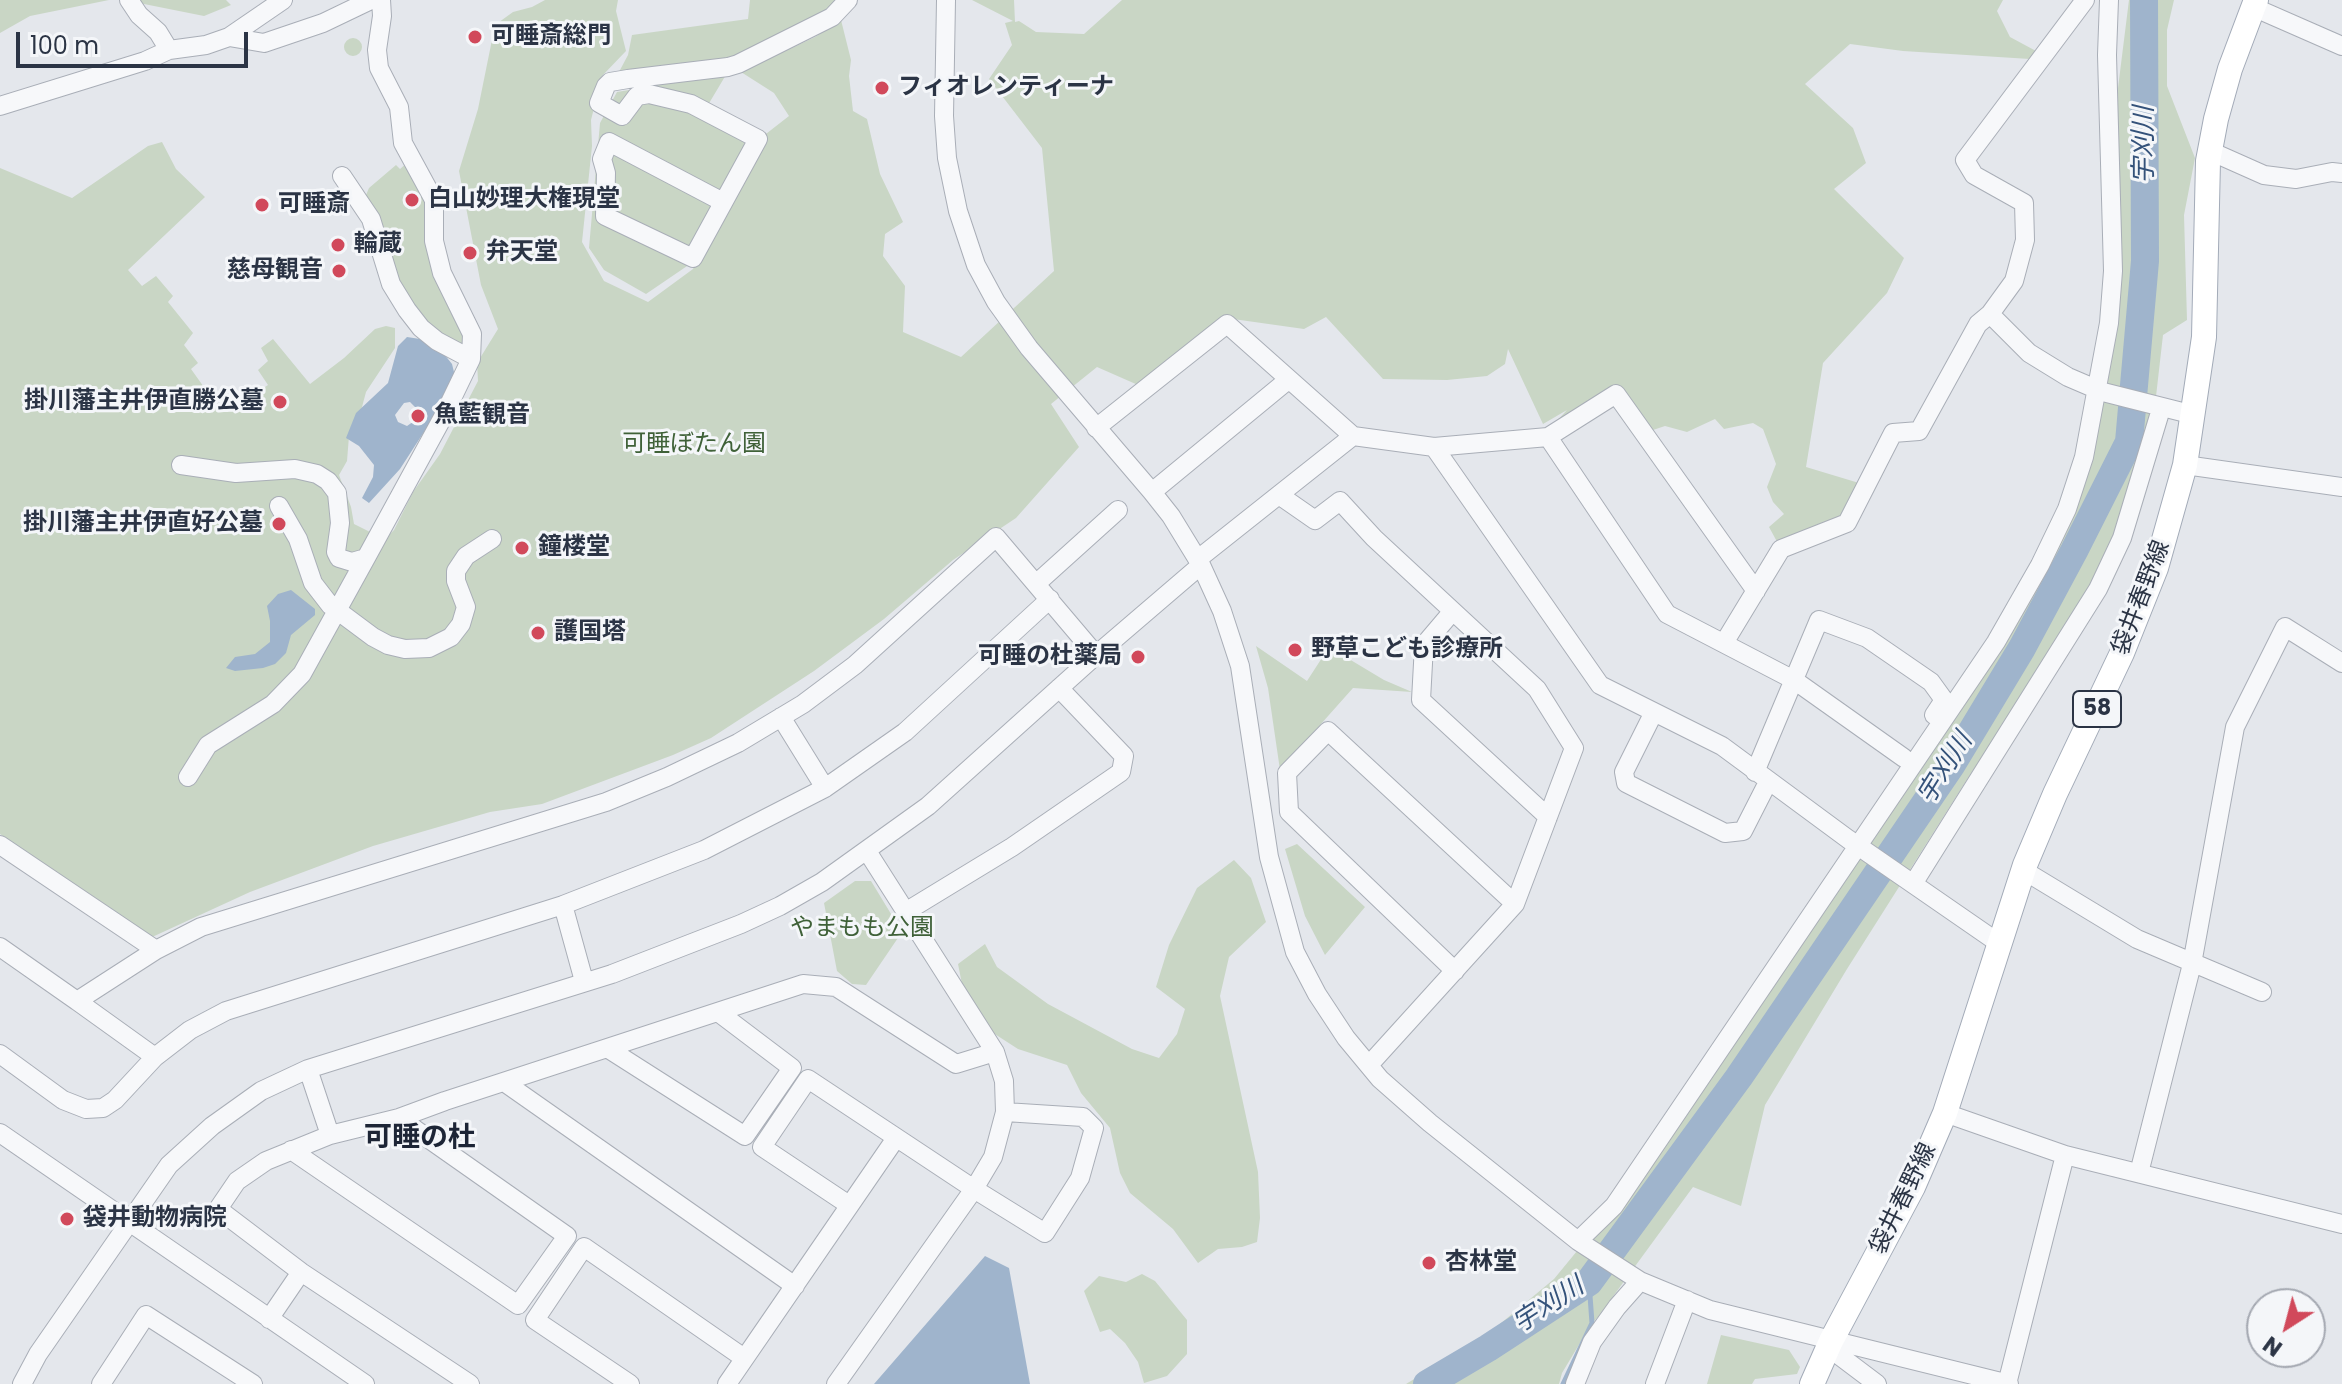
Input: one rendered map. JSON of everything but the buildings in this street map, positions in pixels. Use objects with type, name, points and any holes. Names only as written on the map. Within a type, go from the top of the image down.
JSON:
[{"type":"main road","name":"袋井春野線","points":[[1812,1384],[1913,1187],[1945,1113],[2023,870],[2055,794],[2122,653],[2156,568],[2185,465],[2194,415],[2204,337],[2210,151],[2230,69],[2255,3]]},
{"type":"street","points":[[129,0],[139,15],[158,32],[169,50]]},
{"type":"street","points":[[0,106],[145,61],[169,50],[206,45],[229,37],[283,0]]},
{"type":"street","points":[[229,37],[264,43],[323,23],[371,0]]},
{"type":"street","points":[[188,777],[208,745],[273,704],[287,691],[318,649],[471,359],[472,334],[442,273],[434,241],[434,200],[403,143],[403,121],[399,107],[379,68],[377,50],[381,0]]},
{"type":"street","points":[[723,202],[609,142],[602,159],[606,173],[605,216],[693,258],[758,139],[691,104],[649,94],[637,96],[622,116],[599,103],[606,86],[610,82],[628,79],[738,64],[832,17],[848,0]]},
{"type":"street","points":[[946,0],[944,116],[947,158],[951,185],[976,265],[996,302],[1029,348],[1152,492],[1200,562],[1226,621],[1240,666],[1269,857],[1295,952],[1317,994],[1346,1038],[1369,1065],[1430,1123],[1578,1241],[1640,1281],[1710,1310],[1830,1344],[2008,1384],[2065,1155]]},
{"type":"street","points":[[1724,643],[1781,549],[1847,523],[1893,433],[1919,431],[1978,324],[1990,314],[2014,281],[2025,240],[2024,203],[1974,175],[1965,160],[2085,0]]},
{"type":"street","points":[[1578,1241],[1614,1206],[1996,642],[2040,565],[2067,509],[2100,391],[2109,323],[2113,271],[2107,55],[2109,0]]},
{"type":"street","points":[[2255,3],[2340,42]]},
{"type":"street","points":[[2210,151],[2273,177],[2296,179],[2342,173]]},
{"type":"street","points":[[342,176],[371,219],[391,284],[407,310],[421,328],[437,341],[471,359]]},
{"type":"street","points":[[1990,314],[2029,353],[2068,377],[2100,391],[2194,415]]},
{"type":"street","points":[[1096,428],[1227,324],[1353,436],[1434,447],[1548,437],[1616,394],[1756,591]]},
{"type":"street","points":[[1152,492],[1288,380]]},
{"type":"street","points":[[1911,882],[2098,589],[2122,538],[2161,409]]},
{"type":"street","points":[[22,1384],[38,1354],[169,1165],[212,1126],[261,1091],[308,1069],[612,974],[741,924],[822,882],[928,806],[1200,562],[1353,436]]},
{"type":"street","points":[[1548,437],[1667,614],[1794,680],[1904,758]]},
{"type":"street","points":[[1434,447],[1600,685],[1722,746],[1856,845],[2000,944]]},
{"type":"street","points":[[181,465],[236,473],[295,469],[317,474],[328,481],[337,493],[340,523],[336,552],[339,558],[352,562],[366,558]]},
{"type":"street","points":[[2185,465],[2342,487]]},
{"type":"street","points":[[1279,495],[1315,520],[1340,501],[1374,538],[1537,689],[1574,748],[1515,904],[1369,1065]]},
{"type":"street","points":[[279,506],[298,539],[313,583],[324,598],[373,637],[405,649],[429,648],[451,637],[461,624],[466,607],[456,571],[466,556],[492,539]]},
{"type":"street","points":[[1037,583],[1118,510]]},
{"type":"street","points":[[77,1001],[156,950],[201,927],[606,802],[738,743],[855,665],[996,537],[1096,655]]},
{"type":"street","points":[[0,1054],[63,1100],[86,1109],[103,1108],[115,1100],[155,1057],[190,1030],[226,1011],[563,905],[704,850],[825,788],[905,732],[1050,599]]},
{"type":"street","points":[[1452,612],[1424,645],[1421,700],[1548,817]]},
{"type":"street","points":[[1654,712],[1624,772],[1626,783],[1725,833],[1743,831],[1794,680],[1819,620],[1867,638],[1931,682],[1944,700],[1904,758],[1856,845]]},
{"type":"street","points":[[2139,1173],[2192,964],[2235,727],[2285,627],[2342,663]]},
{"type":"street","points":[[907,911],[1012,847],[1121,772],[1124,756],[1059,688]]},
{"type":"street","points":[[781,717],[825,788]]},
{"type":"street","points":[[1455,971],[1289,812],[1287,773],[1328,731],[1515,904]]},
{"type":"street","points":[[0,845],[156,950]]},
{"type":"street","points":[[836,1384],[974,1189],[993,1157],[1005,1112],[1004,1081],[995,1052],[867,851]]},
{"type":"street","points":[[2023,870],[2137,939],[2262,992]]},
{"type":"street","points":[[563,905],[584,981]]},
{"type":"street","points":[[0,947],[155,1057]]},
{"type":"street","points":[[470,1384],[301,1272],[218,1209],[237,1181],[266,1161],[330,1135],[399,1118],[803,984],[836,987],[956,1064],[995,1052]]},
{"type":"street","points":[[607,1048],[745,1136],[792,1068],[718,1012]]},
{"type":"street","points":[[308,1069],[330,1135]]},
{"type":"street","points":[[849,1205],[762,1147],[808,1079],[1045,1233],[1080,1178],[1094,1128],[1083,1117],[1005,1112]]},
{"type":"street","points":[[504,1082],[795,1286]]},
{"type":"street","points":[[1945,1113],[2065,1155],[2342,1224]]},
{"type":"street","points":[[291,1150],[518,1305],[567,1236],[399,1118]]},
{"type":"street","points":[[0,1133],[365,1384]]},
{"type":"street","points":[[727,1384],[896,1138]]},
{"type":"street","points":[[630,1384],[535,1320],[584,1247],[744,1358]]},
{"type":"street","points":[[269,1319],[301,1272]]},
{"type":"street","points":[[1575,1384],[1592,1342],[1640,1281]]},
{"type":"street","points":[[1655,1384],[1687,1300]]},
{"type":"street","points":[[102,1384],[146,1315],[253,1384]]},
{"type":"street","points":[[1830,1344],[1877,1384]]},
{"type":"green space","points":[[0,0],[109,0],[30,16],[0,33]]},
{"type":"green space","points":[[124,0],[226,0],[231,5],[204,16]]},
{"type":"green space","name":"可睡ぼたん園","points":[[545,0],[618,0],[616,11],[626,51],[602,76],[591,120],[592,146],[582,242],[604,281],[648,302],[693,269],[716,220],[693,262],[646,294],[604,270],[589,248],[600,123],[617,92],[647,87],[611,87],[628,55],[632,35],[748,19],[750,0],[839,0],[805,24],[736,58],[708,105],[762,137],[789,116],[774,93],[741,72],[815,37],[841,20],[851,60],[849,76],[853,111],[867,119],[880,174],[903,222],[885,234],[883,256],[905,286],[903,332],[961,357],[1054,271],[1042,148],[989,79],[1012,45],[1005,23],[1013,21],[972,0],[1014,0],[1015,22],[1019,21],[1036,32],[1084,34],[1122,0],[2003,0],[1997,11],[2010,37],[2036,51],[2030,59],[1903,51],[1850,44],[1805,84],[1853,128],[1866,163],[1834,189],[1904,258],[1887,293],[1823,363],[1806,467],[1859,483],[1843,525],[1781,549],[1769,527],[1784,514],[1773,502],[1767,487],[1776,464],[1763,429],[1753,423],[1724,429],[1715,419],[1687,432],[1665,426],[1647,432],[1617,385],[1560,425],[1553,425],[1567,410],[1543,424],[1508,349],[1505,364],[1487,376],[1447,380],[1383,379],[1326,317],[1304,329],[1226,318],[1138,385],[1097,367],[1051,404],[1079,447],[1016,518],[953,560],[884,619],[814,671],[711,738],[542,804],[490,812],[373,846],[250,892],[150,938],[0,834],[0,168],[72,198],[148,146],[162,142],[176,169],[205,197],[128,270],[142,286],[156,276],[173,296],[168,302],[193,333],[184,345],[198,363],[191,369],[211,397],[227,412],[268,385],[258,370],[268,361],[261,348],[273,339],[310,384],[375,329],[386,326],[395,328],[395,348],[366,392],[358,422],[349,436],[347,461],[339,475],[354,524],[376,535],[368,556],[394,530],[413,492],[440,454],[478,381],[477,363],[498,329],[481,285],[459,171],[478,109],[495,25],[513,12]]},
{"type":"green space","points":[[2129,0],[2174,0],[2167,30],[2167,86],[2195,158],[2184,215],[2187,320],[2163,335],[2154,414],[2103,579],[1968,778],[1765,1105],[1741,1206],[1693,1187],[1592,1323],[1562,1373],[1559,1384],[1406,1384],[1488,1334],[1554,1279],[1614,1206],[2023,607],[2093,441],[2115,112]]},
{"type":"green space","points":[[353,38],[362,47],[353,56],[344,47]]},
{"type":"green space","points":[[408,162],[430,200],[465,328],[464,351],[425,320],[407,299],[390,267],[377,215],[366,195],[369,188],[396,165],[400,169]]},
{"type":"green space","points":[[1256,646],[1307,681],[1329,647],[1384,680],[1412,692],[1353,688],[1280,770],[1268,688]]},
{"type":"green space","points":[[1297,844],[1365,907],[1325,955],[1305,916],[1285,849]]},
{"type":"green space","points":[[1234,860],[1251,878],[1266,922],[1229,957],[1220,996],[1258,1172],[1260,1218],[1257,1242],[1218,1249],[1198,1263],[1173,1229],[1130,1193],[1120,1173],[1110,1128],[1081,1093],[1067,1065],[1018,1049],[987,1029],[963,989],[958,964],[985,944],[997,967],[1048,1004],[1132,1049],[1159,1058],[1177,1034],[1185,1009],[1156,987],[1169,945],[1197,888]]},
{"type":"green space","name":"やまもも公園","points":[[855,881],[871,881],[902,932],[866,985],[852,984],[837,971],[824,903]]},
{"type":"green space","points":[[1142,1274],[1155,1281],[1187,1320],[1187,1354],[1167,1376],[1144,1383],[1138,1362],[1125,1343],[1110,1329],[1100,1332],[1084,1291],[1099,1276],[1126,1282]]},
{"type":"green space","points":[[1721,1335],[1789,1350],[1800,1367],[1797,1374],[1755,1379],[1752,1384],[1707,1384]]},
{"type":"water","points":[[407,337],[420,339],[444,354],[452,364],[455,376],[433,418],[400,469],[369,503],[362,498],[373,477],[374,465],[359,446],[346,438],[356,413],[388,383],[398,346]],"holes":[[[410,402],[416,408],[417,419],[407,426],[398,422],[395,415],[404,403]]]},
{"type":"water","points":[[291,590],[315,609],[315,615],[291,635],[286,653],[275,664],[263,668],[235,671],[226,668],[235,657],[255,654],[270,642],[267,606],[278,594]]},
{"type":"water","points":[[985,1256],[1009,1268],[1030,1384],[874,1384]]},
{"type":"waterway","name":"宇刈川","points":[[1427,1384],[1589,1282],[1739,1077],[1952,764],[2022,648],[2074,551],[2129,442],[2145,261],[2144,0]]},
{"type":"waterway","points":[[1563,1384],[1592,1323],[1589,1282]]},
{"type":"place","name":"可睡斎総門","points":[[475,37]]},
{"type":"place","name":"フィオレンティーナ","points":[[882,88]]},
{"type":"place","name":"白山妙理大権現堂","points":[[412,200]]},
{"type":"place","name":"可睡斎","points":[[262,205]]},
{"type":"place","name":"輪蔵","points":[[338,245]]},
{"type":"place","name":"弁天堂","points":[[470,253]]},
{"type":"place","name":"慈母観音","points":[[339,271]]},
{"type":"place","name":"掛川藩主井伊直勝公墓","points":[[280,402]]},
{"type":"place","name":"魚藍観音","points":[[418,416]]},
{"type":"place","name":"掛川藩主井伊直好公墓","points":[[279,524]]},
{"type":"place","name":"鐘楼堂","points":[[522,548]]},
{"type":"place","name":"護国塔","points":[[538,633]]},
{"type":"place","name":"野草こども診療所","points":[[1295,650]]},
{"type":"place","name":"可睡の杜薬局","points":[[1138,657]]},
{"type":"place","name":"袋井動物病院","points":[[67,1219]]},
{"type":"place","name":"杏林堂","points":[[1429,1263]]},
{"type":"district","name":"可睡の杜","points":[[420,1139]]}]
